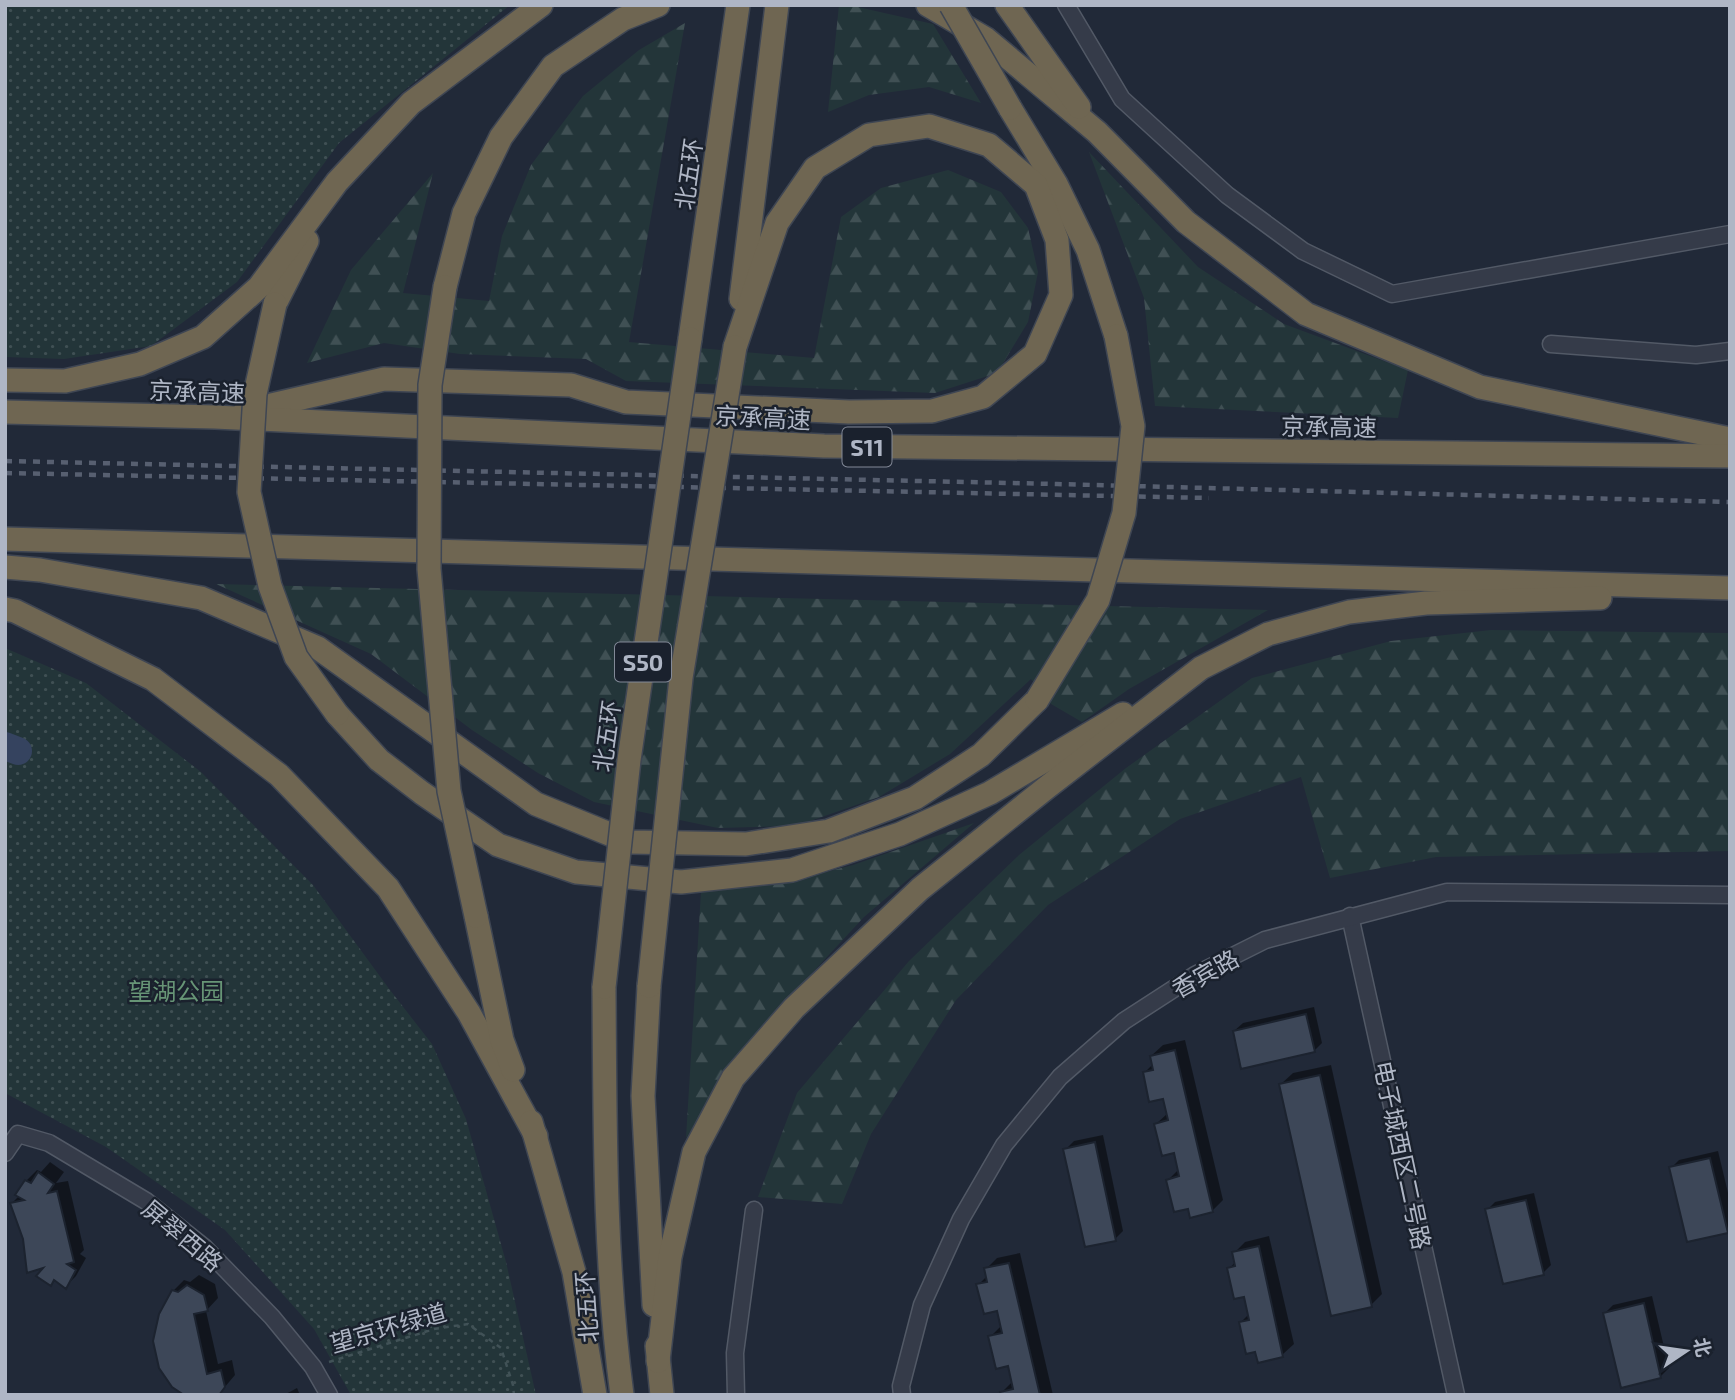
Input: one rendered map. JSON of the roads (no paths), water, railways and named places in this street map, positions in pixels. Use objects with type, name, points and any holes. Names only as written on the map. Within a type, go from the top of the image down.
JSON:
[{"type":"highway","points":[[5,380],[65,381],[140,364],[203,337],[259,288],[337,182],[411,103],[541,5]]},
{"type":"highway","points":[[596,1395],[574,1272],[537,1136],[502,1040],[449,791],[429,569],[430,385],[445,287],[464,213],[501,136],[553,66],[623,19],[658,5]]},
{"type":"highway","name":"北五环","points":[[622,1395],[615,1345],[606,1217],[604,987],[629,760],[738,5]]},
{"type":"highway","points":[[928,5],[986,39],[1097,132],[1186,222],[1307,314],[1480,387],[1730,439]]},
{"type":"highway","points":[[5,568],[40,570],[201,598],[318,648],[536,804],[629,842],[746,844],[829,831],[915,798],[981,755],[1037,700],[1098,600],[1124,513],[1133,426],[1116,336],[1088,250],[1056,184],[951,5]]},
{"type":"highway","points":[[1007,5],[1097,132]]},
{"type":"highway","name":"S50","points":[[662,1395],[648,1217],[643,1096],[649,986],[681,678],[735,347],[776,13]]},
{"type":"highway","points":[[215,417],[384,379],[571,385],[626,402],[849,412],[932,411],[984,397],[1035,354],[1061,295],[1057,240],[1036,186],[989,145],[929,126],[869,135],[815,168],[777,223],[735,347]]},
{"type":"highway","points":[[337,182],[275,304],[255,394],[250,492],[270,586],[296,657],[337,714],[379,760],[498,845],[576,872],[681,882],[792,870],[900,834],[990,793],[1202,668],[1268,634],[1349,612],[1426,603],[1730,595]]},
{"type":"highway","name":"京承高速","points":[[5,412],[215,417],[824,446],[1730,456]]},
{"type":"highway","points":[[5,539],[1730,588]]},
{"type":"highway","points":[[5,609],[15,611],[153,680],[279,775],[388,888],[469,1013],[537,1136]]},
{"type":"highway","points":[[658,1361],[670,1257],[694,1153],[733,1078],[794,1008],[920,889],[1202,668]]},
{"type":"street","points":[[1066,5],[1122,99],[1227,195],[1303,251],[1392,294],[1730,234]]},
{"type":"street","points":[[1551,344],[1696,355],[1730,351]]},
{"type":"street","name":"香宾路","points":[[902,1395],[901,1386],[922,1305],[961,1219],[1004,1145],[1060,1077],[1124,1021],[1195,975],[1265,940],[1447,892],[1730,895]]},
{"type":"street","name":"电子城西区二号路","points":[[1350,916],[1456,1395]]},
{"type":"street","name":"屏翠西路","points":[[5,1153],[11,1130],[49,1143],[146,1201],[205,1248],[272,1317],[313,1367],[329,1395]]},
{"type":"street","points":[[736,1395],[735,1353],[754,1210]]},
{"type":"waterway","points":[[5,746],[18,751]]},
{"type":"railway","points":[[5,461],[1730,502]]},
{"type":"railway","points":[[5,473],[1209,498]]},
{"type":"park label","name":"望湖公园","points":[[176,990]]}]
